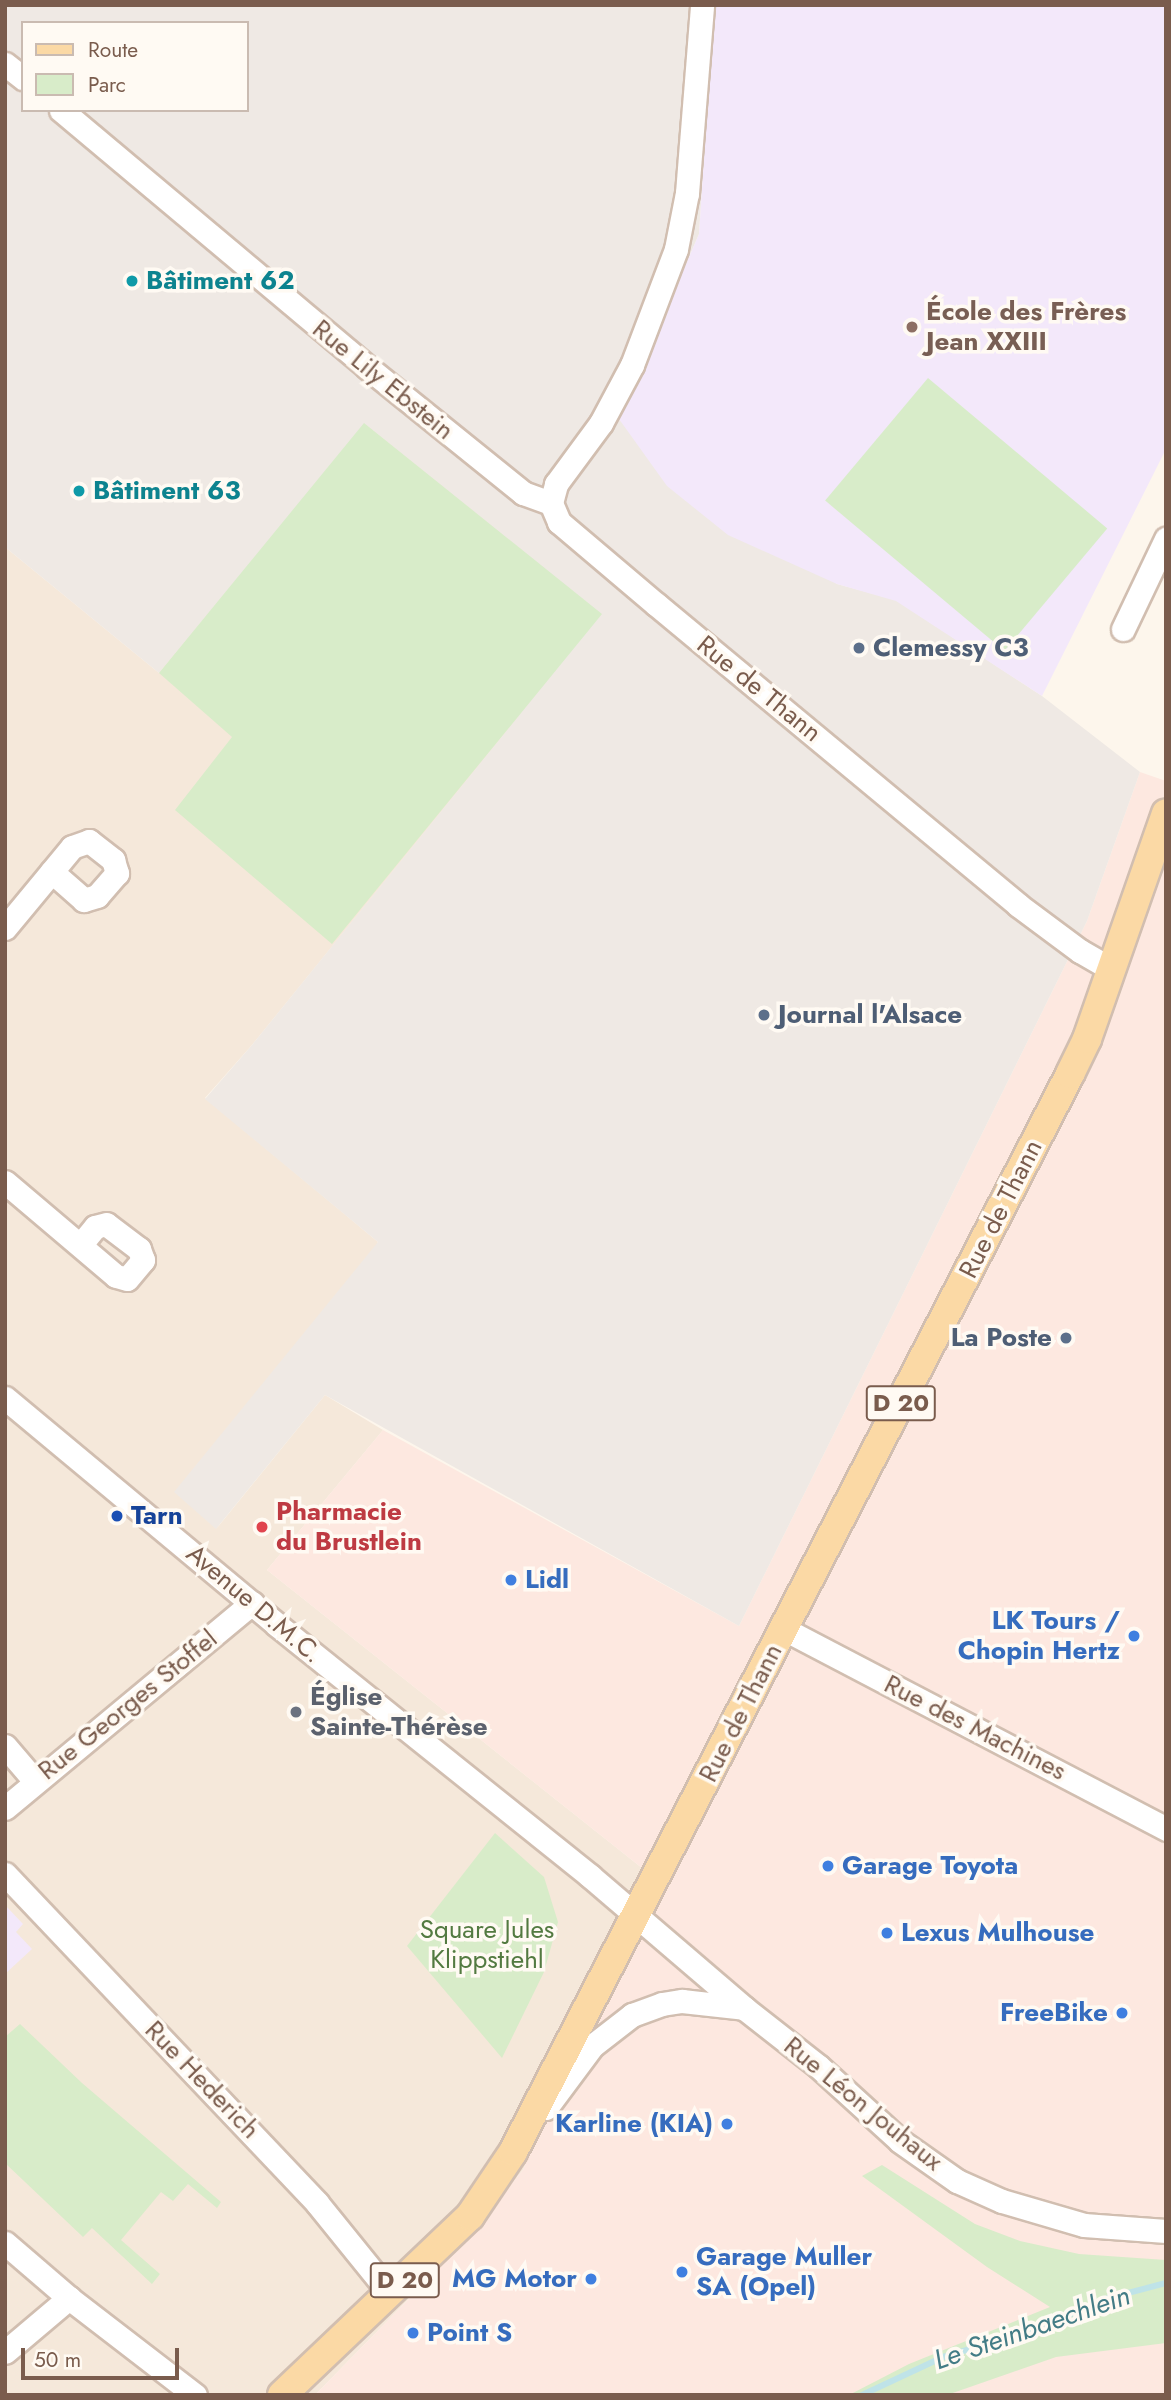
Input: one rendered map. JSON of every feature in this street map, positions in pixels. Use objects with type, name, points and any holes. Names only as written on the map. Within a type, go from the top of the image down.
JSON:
[{"type":"main road","name":"Rue de Thann","points":[[282,2395],[470,2216],[513,2152],[1070,1074],[1087,1039],[1166,813]]},
{"type":"street","points":[[551,503],[556,484],[601,423],[632,365],[676,249],[687,193],[702,5]]},
{"type":"street","points":[[5,64],[21,76]]},
{"type":"street","name":"Rue Lily Ebstein","points":[[63,112],[367,368],[523,494],[551,503]]},
{"type":"street","name":"Rue de Thann","points":[[551,503],[559,522],[657,605],[1018,905],[1080,951],[1111,969]]},
{"type":"street","points":[[1123,629],[1166,539]]},
{"type":"street","points":[[5,928],[52,872]]},
{"type":"street","points":[[5,1182],[81,1244]]},
{"type":"street","name":"Avenue D.M.C.","points":[[5,1398],[635,1915]]},
{"type":"street","name":"Rue Georges Stoffel","points":[[5,1808],[252,1603]]},
{"type":"street","name":"Rue des Machines","points":[[784,1629],[1166,1829]]},
{"type":"street","points":[[5,1746],[35,1781]]},
{"type":"street","name":"Rue Hederich","points":[[5,1874],[317,2203],[390,2293]]},
{"type":"street","name":"Rue Léon Jouhaux","points":[[635,1915],[744,2008],[818,2066],[900,2141],[957,2181],[1044,2215],[1097,2226],[1166,2231]]},
{"type":"street","points":[[513,2152],[592,2046],[632,2015],[662,2004],[682,2001],[744,2008]]},
{"type":"street","points":[[5,2243],[69,2298],[195,2395]]},
{"type":"street","points":[[5,2352],[69,2298]]},
{"type":"shaded area","points":[[5,5],[714,5],[699,234],[619,420],[837,584],[896,600],[1042,696],[1140,772],[1087,921],[739,1626],[325,1395],[216,1529],[174,1492],[378,1242],[205,1099],[252,1045],[601,614],[365,424],[159,673],[5,547]]},
{"type":"shaded area","name":"École des Frères Jean XXIII","points":[[714,5],[1166,5],[1166,449],[1042,696],[896,601],[837,584],[728,535],[667,486],[619,419],[699,234]]},
{"type":"shaded area","points":[[364,423],[602,614],[252,1045],[205,1098],[378,1242],[217,1528],[325,1395],[383,1430],[267,1570],[647,1872],[523,2170],[445,2262],[315,2395],[5,2395],[5,547],[159,673]]},
{"type":"shaded area","points":[[1140,772],[1166,781],[1166,2395],[315,2395],[445,2262],[523,2170],[647,1872],[267,1570],[383,1430],[739,1626],[1087,921]]},
{"type":"shaded area","points":[[5,1905],[23,1924],[16,1932],[32,1949],[5,1974]]},
{"type":"green space","points":[[928,378],[1107,528],[1004,651],[825,501]]},
{"type":"green space","points":[[364,423],[602,614],[332,944],[175,810],[232,737],[159,673]]},
{"type":"green space","name":"Square Jules Klippstiehl","points":[[495,1833],[544,1877],[558,1922],[544,1972],[502,2058],[407,1946]]},
{"type":"green space","points":[[20,2024],[82,2083],[221,2202],[217,2208],[188,2184],[173,2201],[161,2192],[121,2240],[160,2274],[152,2284],[92,2228],[83,2237],[5,2163],[5,2037]]},
{"type":"green space","points":[[882,2165],[975,2224],[1020,2241],[1079,2254],[1166,2260],[1166,2343],[1056,2357],[947,2395],[849,2395],[909,2364],[1050,2307],[987,2267],[862,2176]]},
{"type":"waterway","name":"Le Steinbaechlein","points":[[862,2395],[943,2357],[1035,2330],[1105,2299],[1166,2283]]},
{"type":"place","name":"Bâtiment 62","points":[[132,281]]},
{"type":"place","name":"École des Frères Jean XXIII","points":[[912,327]]},
{"type":"place","name":"Bâtiment 63","points":[[79,491]]},
{"type":"place","name":"Clemessy C3","points":[[859,648]]},
{"type":"place","name":"Journal l'Alsace","points":[[764,1015]]},
{"type":"place","name":"La Poste","points":[[1066,1338]]},
{"type":"place","name":"Tarn","points":[[117,1516]]},
{"type":"place","name":"Pharmacie du Brustlein","points":[[262,1527]]},
{"type":"place","name":"Lidl","points":[[511,1580]]},
{"type":"place","name":"LK Tours / Chopin Hertz","points":[[1134,1636]]},
{"type":"place","name":"Église Sainte-Thérèse","points":[[296,1712]]},
{"type":"place","name":"Garage Toyota","points":[[828,1866]]},
{"type":"place","name":"Lexus Mulhouse","points":[[887,1933]]},
{"type":"place","name":"FreeBike","points":[[1122,2013]]},
{"type":"place","name":"Karline (KIA)","points":[[727,2124]]},
{"type":"place","name":"Garage Muller SA (Opel)","points":[[682,2272]]},
{"type":"place","name":"MG Motor","points":[[591,2279]]},
{"type":"place","name":"Point S","points":[[413,2333]]}]
